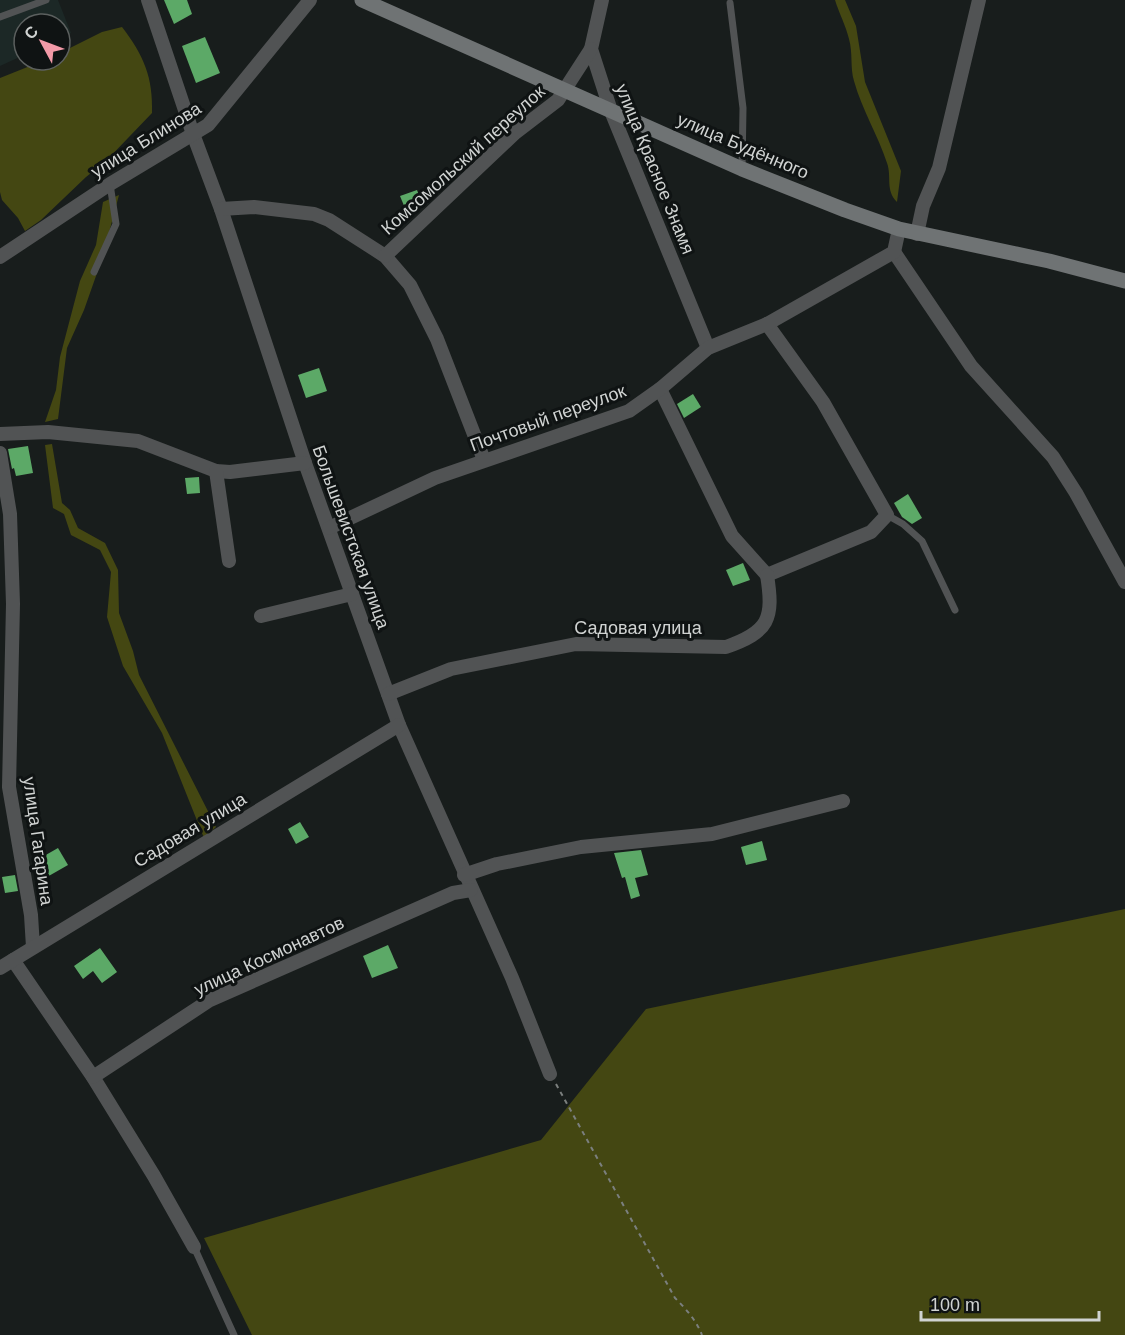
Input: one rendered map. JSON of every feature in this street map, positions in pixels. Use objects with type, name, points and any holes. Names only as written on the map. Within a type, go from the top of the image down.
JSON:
[{"type":"main road","name":"улица Будённого","points":[[362,0],[742,169],[899,229],[1049,261],[1125,281]]},
{"type":"street","name":"Большевистская улица","points":[[148,0],[221,209],[305,464],[399,725],[464,875],[512,978],[550,1074]]},
{"type":"street","name":"улица Блинова","points":[[0,257],[110,184],[208,125],[310,0]]},
{"type":"street","points":[[591,49],[602,0]]},
{"type":"street","points":[[917,234],[926,199],[939,168],[980,0]]},
{"type":"street","name":"Комсомольский переулок","points":[[385,255],[515,133],[558,100],[591,49]]},
{"type":"street","name":"улица Красное Знамя","points":[[591,49],[611,111],[708,348]]},
{"type":"street","name":"Комсомольский переулок","points":[[221,209],[254,207],[314,214],[329,220],[385,255],[410,285],[437,339],[484,460]]},
{"type":"street","points":[[899,229],[894,252],[971,366],[1053,457],[1076,493],[1125,582]]},
{"type":"street","name":"Почтовый переулок","points":[[328,528],[435,478],[629,411],[660,389],[708,348],[767,324],[894,252]]},
{"type":"street","points":[[660,389],[732,536],[767,575],[871,532],[887,515],[823,402],[767,324]]},
{"type":"street","points":[[0,434],[48,432],[138,441],[216,471],[230,472],[305,464]]},
{"type":"street","name":"улица Гагарина","points":[[0,453],[10,514],[6,564],[13,604],[9,787],[31,915],[33,947]]},
{"type":"street","points":[[216,471],[229,561]]},
{"type":"street","name":"Садовая улица","points":[[388,694],[451,669],[576,644],[726,647],[747,639],[761,628],[770,616],[771,597],[767,575]]},
{"type":"street","points":[[261,616],[352,594]]},
{"type":"street","name":"Садовая улица","points":[[0,968],[399,725]]},
{"type":"street","points":[[464,875],[497,864],[581,847],[712,834],[843,801]]},
{"type":"street","name":"улица Космонавтов","points":[[93,1077],[210,1000],[453,893],[471,890]]},
{"type":"street","points":[[12,960],[93,1077],[154,1176],[194,1247]]},
{"type":"lane","points":[[0,17],[46,0]]},
{"type":"lane","points":[[730,3],[743,108],[742,169]]},
{"type":"lane","points":[[94,272],[116,224],[110,184]]},
{"type":"lane","points":[[887,515],[903,524],[922,542],[955,610]]},
{"type":"lane","points":[[194,1247],[234,1335]]},
{"type":"path","points":[[550,1074],[675,1298],[685,1307],[702,1335]]},
{"type":"shaded area","points":[[0,0],[58,0],[63,12],[12,12],[12,60],[0,66]]},
{"type":"green space","points":[[835,0],[845,0],[856,26],[865,82],[901,171],[897,202],[891,193],[888,168],[883,153],[854,81],[849,39]]},
{"type":"green space","points":[[122,27],[136,48],[149,78],[152,113],[105,162],[41,220],[25,231],[18,218],[2,200],[0,192],[0,78],[15,72],[72,72],[72,47],[102,32]]},
{"type":"green space","points":[[119,195],[102,259],[84,310],[67,348],[58,419],[45,422],[56,390],[60,357],[80,281],[96,245],[103,202]]},
{"type":"green space","points":[[52,444],[62,503],[70,510],[78,528],[105,543],[118,570],[119,613],[139,675],[216,827],[204,838],[162,733],[123,666],[107,617],[111,572],[100,550],[71,535],[64,514],[53,508],[45,445]]},
{"type":"green space","points":[[1125,909],[1125,1335],[252,1335],[204,1238],[541,1140],[646,1009]]},
{"type":"building","points":[[164,0],[187,0],[192,14],[174,24]]},
{"type":"building","points":[[205,37],[220,73],[196,83],[182,46]]},
{"type":"building","points":[[417,190],[423,206],[407,213],[400,196]]},
{"type":"building","points":[[319,368],[327,391],[306,398],[298,375]]},
{"type":"building","points":[[693,394],[701,407],[684,418],[677,404]]},
{"type":"building","points":[[28,446],[33,473],[16,476],[14,468],[12,469],[8,449]]},
{"type":"building","points":[[199,477],[200,493],[187,494],[185,478]]},
{"type":"building","points":[[908,494],[922,518],[912,524],[902,517],[894,503]]},
{"type":"building","points":[[743,563],[750,580],[733,586],[726,570]]},
{"type":"building","points":[[300,822],[309,837],[296,844],[288,829]]},
{"type":"building","points":[[762,841],[767,860],[746,865],[741,847]]},
{"type":"building","points":[[58,848],[68,865],[47,877],[37,860]]},
{"type":"building","points":[[641,850],[648,875],[635,878],[640,896],[631,899],[625,877],[622,878],[614,853]]},
{"type":"building","points":[[15,875],[18,891],[5,893],[2,877]]},
{"type":"building","points":[[388,945],[398,968],[372,978],[363,956]]},
{"type":"building","points":[[100,948],[117,972],[102,983],[93,971],[83,979],[74,966]]}]
